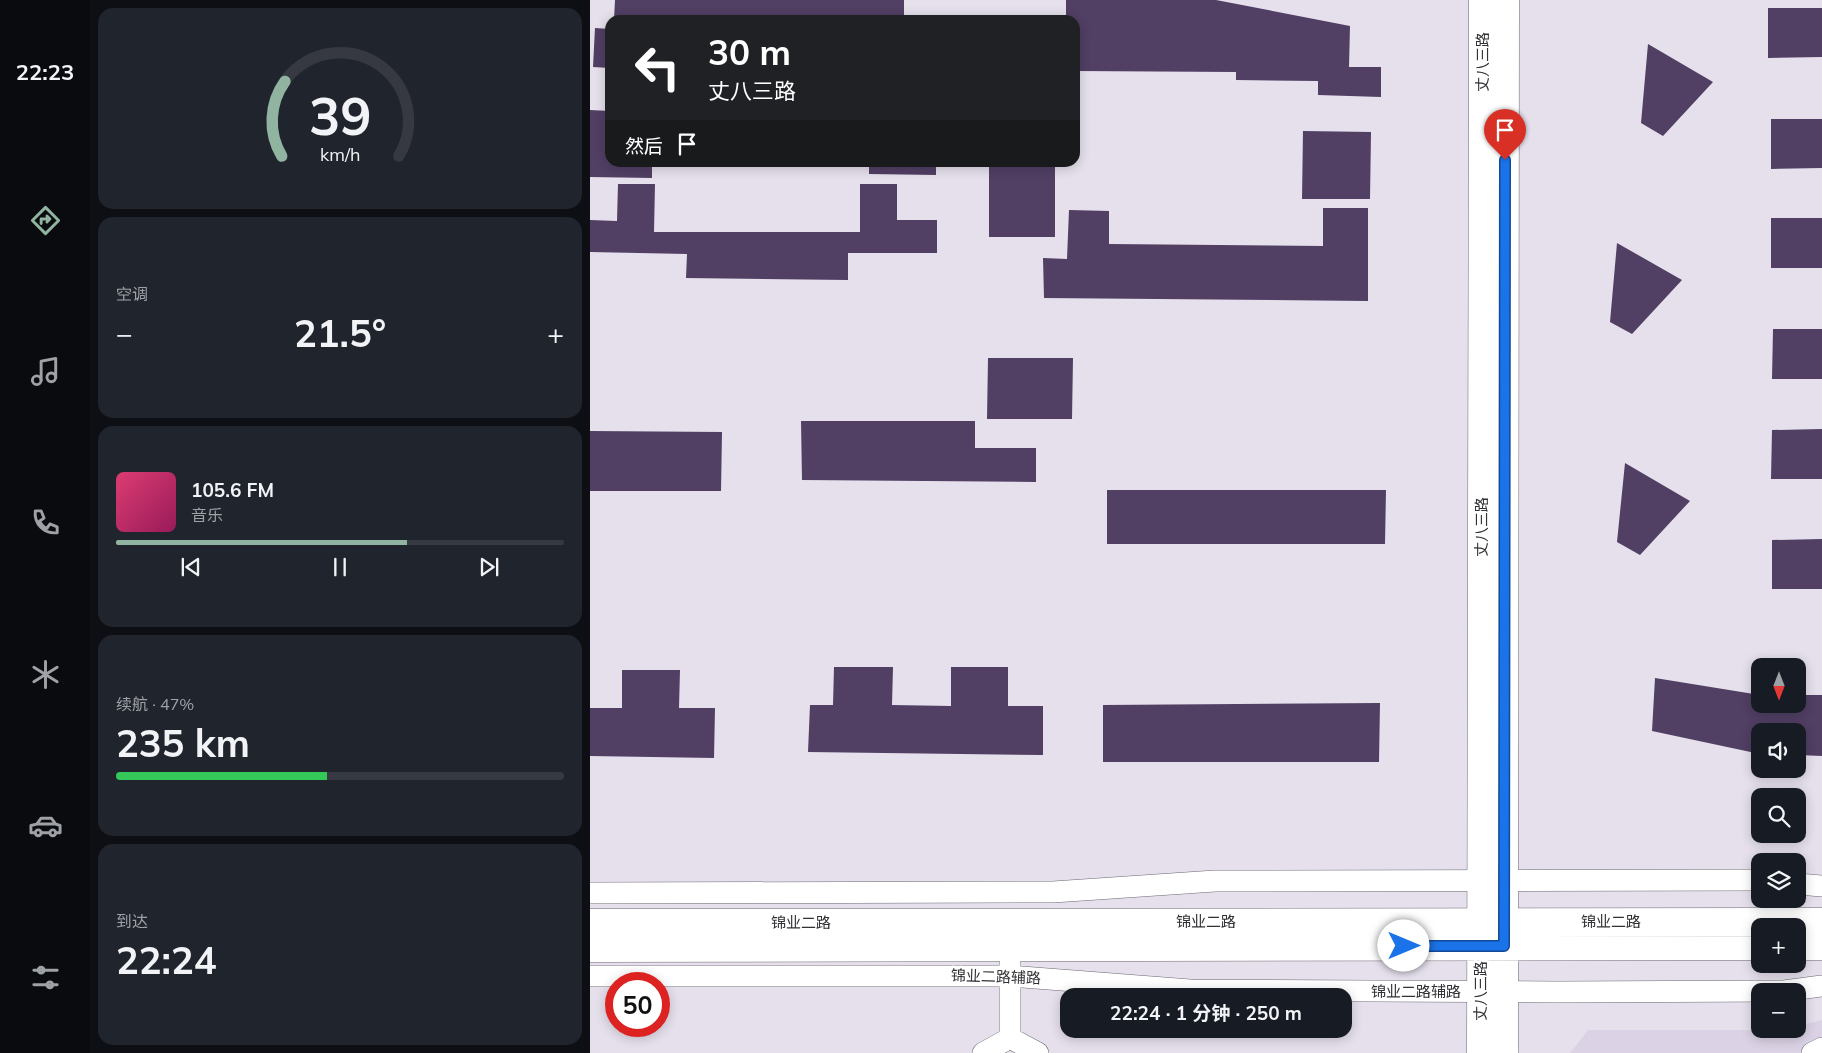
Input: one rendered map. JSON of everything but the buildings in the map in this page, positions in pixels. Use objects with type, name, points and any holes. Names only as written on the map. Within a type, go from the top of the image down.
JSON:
[{"type":"street","name":"丈八三路","points":[[1481,1053],[1492,992],[1483,0]]},
{"type":"street","name":"丈八三路","points":[[1492,880],[1505,0]]},
{"type":"street","points":[[590,893],[1053,892],[1215,881],[1751,880]]},
{"type":"street","points":[[1806,885],[1822,886]]},
{"type":"street","name":"锦业二路","points":[[590,948],[1010,935],[1492,934],[1822,922]]},
{"type":"street","name":"锦业二路","points":[[590,923],[1010,935]]},
{"type":"street","name":"锦业二路","points":[[1492,934],[1751,946]]},
{"type":"street","points":[[1010,935],[1010,1038]]},
{"type":"street","points":[[1806,946],[1822,946]]},
{"type":"street","name":"锦业二路辅路","points":[[590,976],[1010,976],[1190,990],[1492,992],[1784,990],[1822,986]]},
{"type":"street","name":"丈八三路","points":[[1492,992],[1504,1053]]},
{"type":"street","points":[[983,1053],[1010,1038]]},
{"type":"street","points":[[1010,1038],[1038,1053]]},
{"type":"street","points":[[1812,1053],[1822,1048]]},
{"type":"shaded area","points":[[1822,1020],[1822,1053],[1570,1053],[1588,1030],[1751,1030],[1751,1038],[1806,1038],[1806,1024]]},
{"type":"route","points":[[1404,946],[1504,946],[1505,160]]}]
